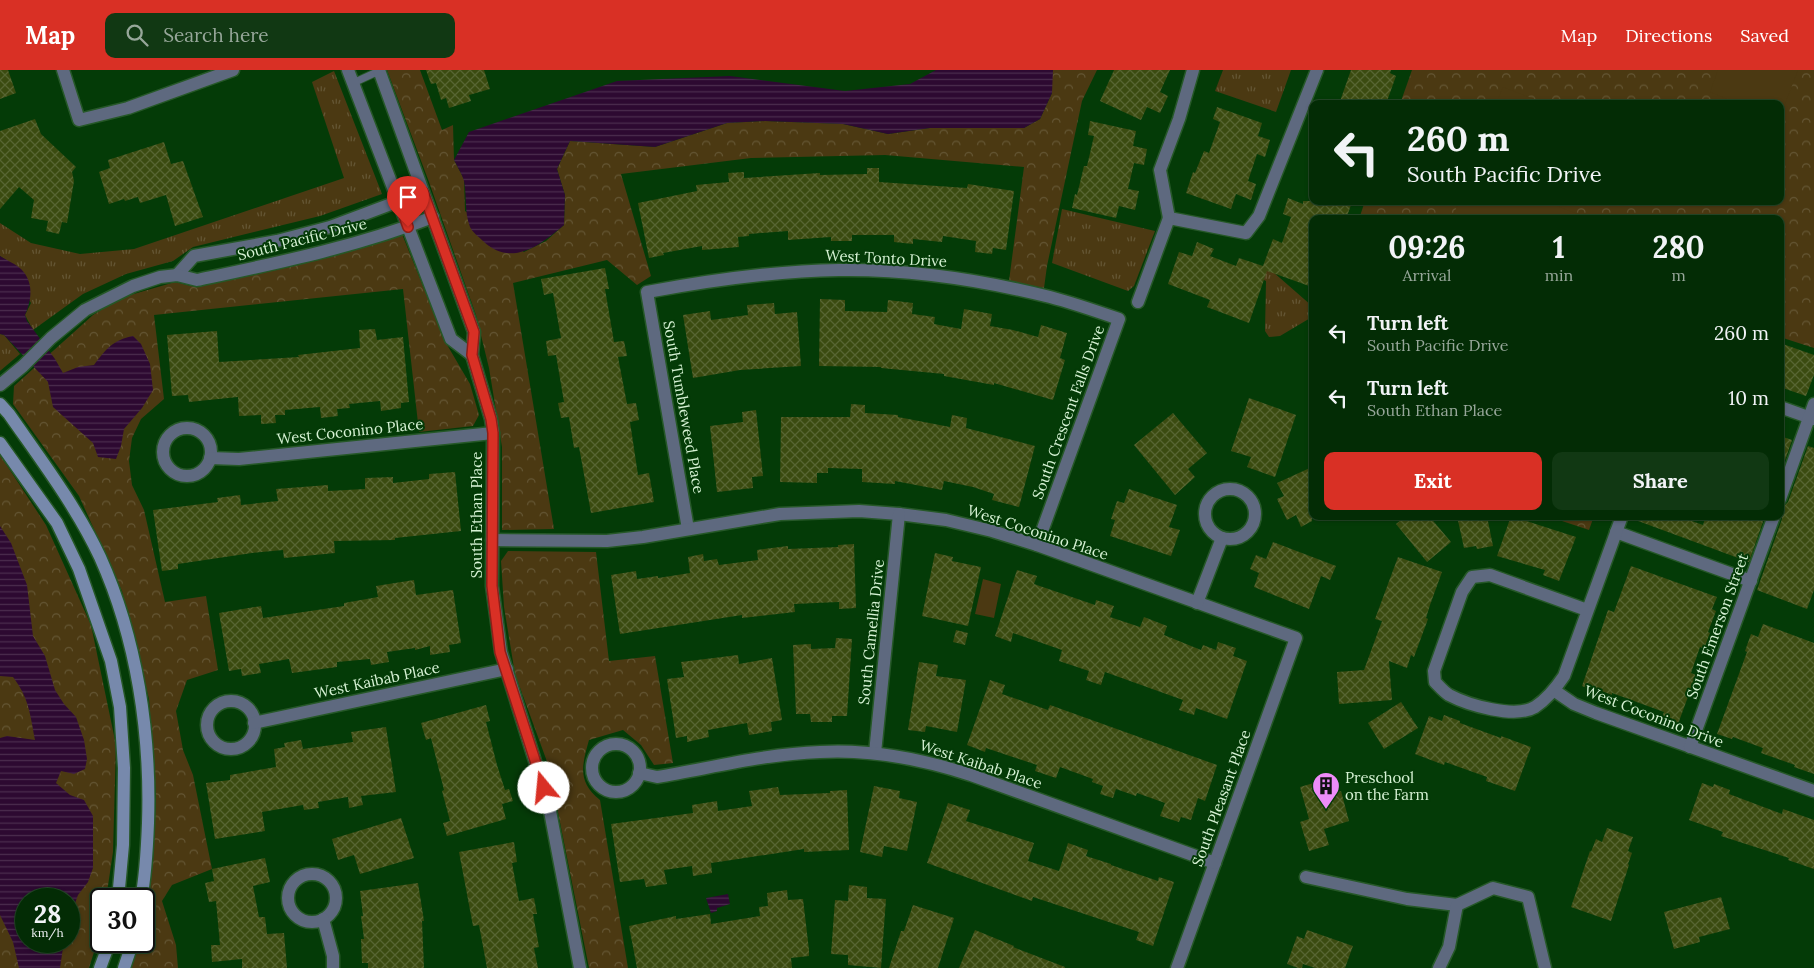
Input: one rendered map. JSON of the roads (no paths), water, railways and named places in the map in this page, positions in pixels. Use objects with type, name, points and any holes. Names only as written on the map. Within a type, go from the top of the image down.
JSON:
[{"type":"street","points":[[63,70],[79,120],[128,108],[233,70]]},
{"type":"street","points":[[348,70],[451,339],[472,355]]},
{"type":"street","points":[[1138,302],[1169,218],[1160,170],[1179,119],[1193,70]]},
{"type":"street","points":[[1169,218],[1246,232],[1259,216],[1318,70]]},
{"type":"street","name":"South Ethan Place","points":[[379,71],[474,332],[472,355],[491,419],[493,433],[492,586],[500,652],[549,806],[580,968]]},
{"type":"street","name":"South Pacific Drive","points":[[177,274],[194,256],[276,241],[321,229],[423,192]]},
{"type":"street","name":"South Pacific Drive","points":[[0,385],[85,310],[133,286],[160,276],[177,274],[197,280],[329,252],[433,218]]},
{"type":"street","name":"West Tonto Drive","points":[[647,292],[699,282],[769,273],[840,270],[911,273],[982,282],[1051,297],[1119,318]]},
{"type":"street","name":"South Tumbleweed Place","points":[[647,292],[688,529]]},
{"type":"street","name":"South Crescent Falls Drive","points":[[1037,545],[1119,318]]},
{"type":"street","points":[[0,404],[9,414],[74,510],[100,558],[115,597],[135,661],[143,710],[149,792],[148,845],[142,888]]},
{"type":"street","points":[[1784,489],[1812,418],[1814,404]]},
{"type":"street","points":[[1784,408],[1812,418]]},
{"type":"street","name":"West Coconino Place","points":[[210,458],[239,459],[493,433]]},
{"type":"street","points":[[0,443],[57,522],[79,568],[111,661],[120,707],[124,768],[123,845],[119,888]]},
{"type":"street","name":"West Coconino Place","points":[[492,540],[607,541],[643,537],[780,514],[859,511],[899,514],[946,520],[992,531],[1037,545],[1296,638]]},
{"type":"street","name":"South Camellia Drive","points":[[875,753],[899,514]]},
{"type":"street","points":[[1587,610],[1490,575],[1472,577],[1462,592],[1437,662],[1434,671],[1435,682],[1448,694],[1486,708],[1506,712],[1533,708],[1554,691],[1564,676],[1620,520]]},
{"type":"street","name":"South Emerson Street","points":[[1690,747],[1773,520]]},
{"type":"street","points":[[1616,532],[1751,581]]},
{"type":"street","points":[[1197,603],[1222,538]]},
{"type":"street","name":"South Pleasant Place","points":[[1177,968],[1296,638]]},
{"type":"street","name":"West Kaibab Place","points":[[254,723],[507,670]]},
{"type":"street","name":"West Coconino Drive","points":[[1554,691],[1574,704],[1596,713],[1814,792]]},
{"type":"street","name":"West Kaibab Place","points":[[639,773],[657,777],[794,754],[821,752],[875,753],[908,758],[940,765],[971,775],[1215,863]]},
{"type":"street","points":[[1306,878],[1407,900],[1457,905],[1493,888],[1528,897],[1545,968]]},
{"type":"street","points":[[1440,968],[1449,947],[1457,905]]},
{"type":"street","points":[[323,919],[333,956],[333,968]]},
{"type":"street","points":[[100,968],[106,953]]},
{"type":"street","points":[[124,968],[129,953]]},
{"type":"lane","points":[[353,83],[379,71]]},
{"type":"place","name":"Preschool on the Farm","points":[[1326,810]]}]
